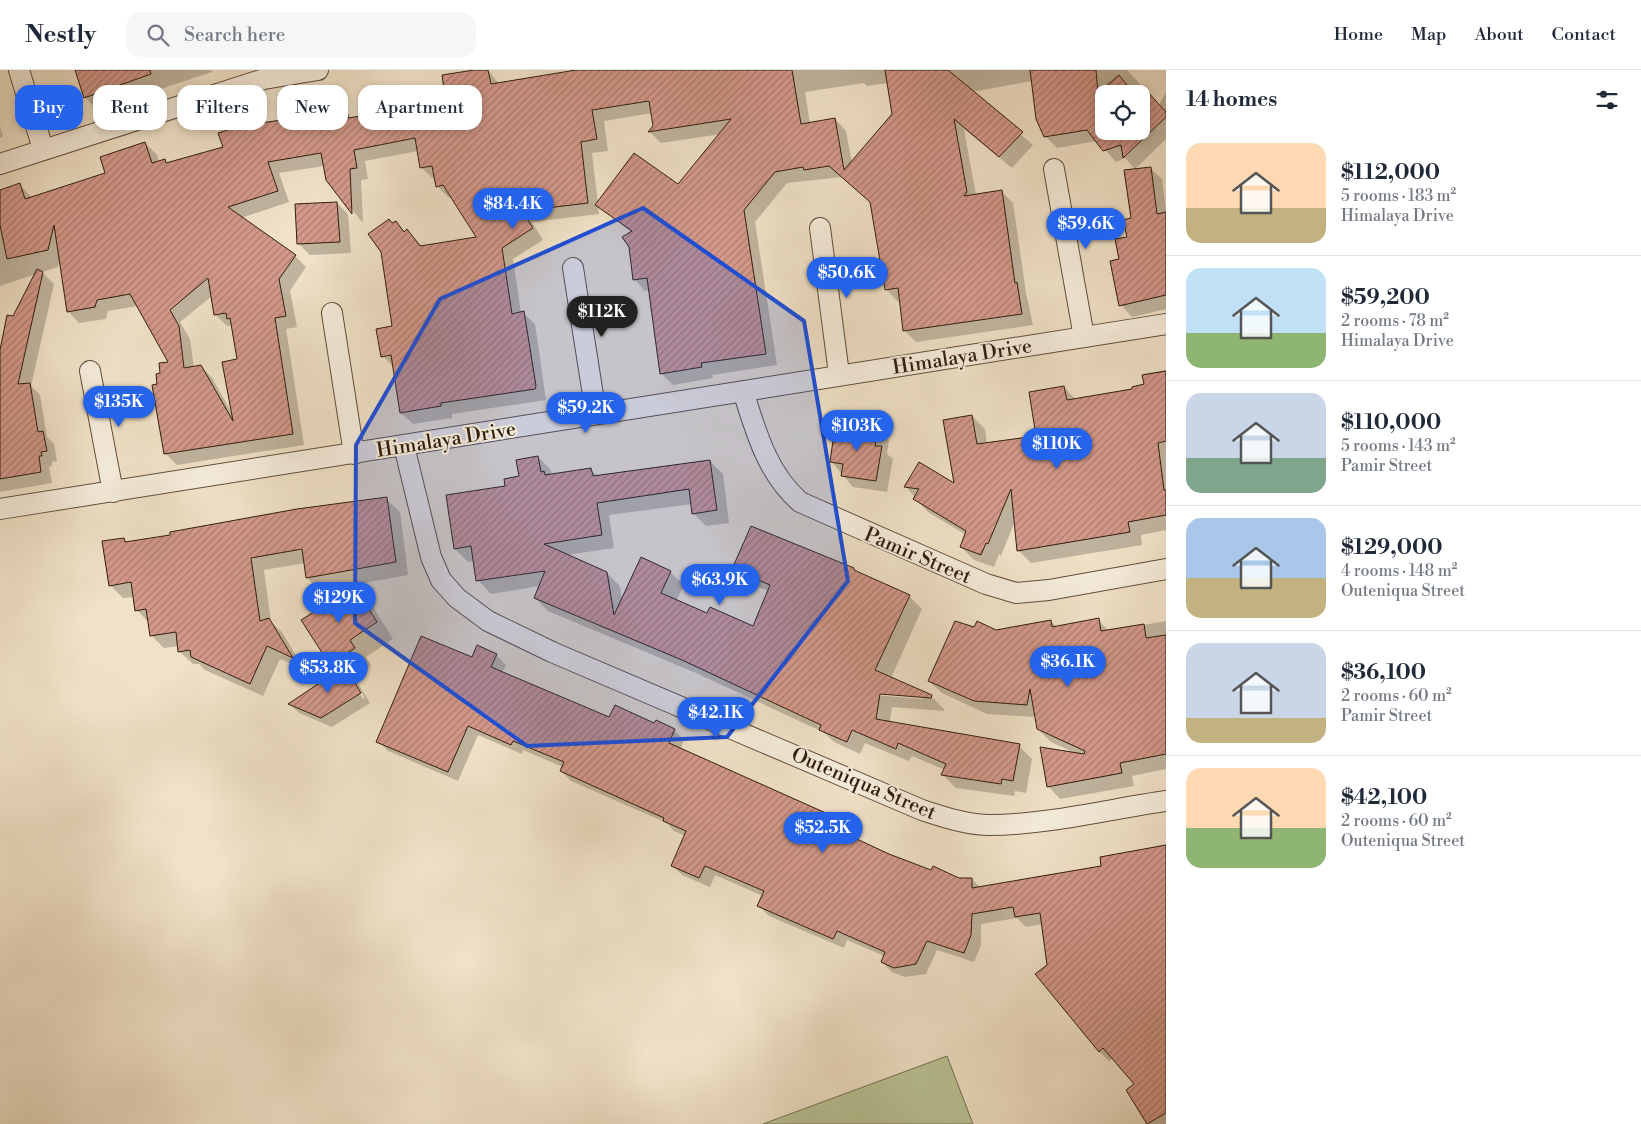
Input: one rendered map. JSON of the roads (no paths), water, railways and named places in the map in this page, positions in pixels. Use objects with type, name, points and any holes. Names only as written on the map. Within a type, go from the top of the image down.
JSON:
[{"type":"street","points":[[19,70],[43,149]]},
{"type":"street","points":[[0,164],[263,74],[318,70]]},
{"type":"street","points":[[1054,169],[1084,337]]},
{"type":"street","points":[[820,228],[839,374]]},
{"type":"street","points":[[573,268],[596,414]]},
{"type":"street","name":"Himalaya Drive","points":[[332,313],[354,454]]},
{"type":"street","name":"Himalaya Drive","points":[[0,509],[404,446],[839,374],[1166,324]]},
{"type":"street","points":[[90,371],[113,492]]},
{"type":"street","name":"Pamir Street","points":[[743,391],[756,434],[771,468],[785,489],[800,502],[986,584],[1016,593],[1049,590],[1166,569]]},
{"type":"street","name":"Outeniqua Street","points":[[404,446],[431,556],[441,580],[457,598],[488,621],[552,652],[907,804],[956,820],[989,825],[1027,822],[1166,801]]}]
